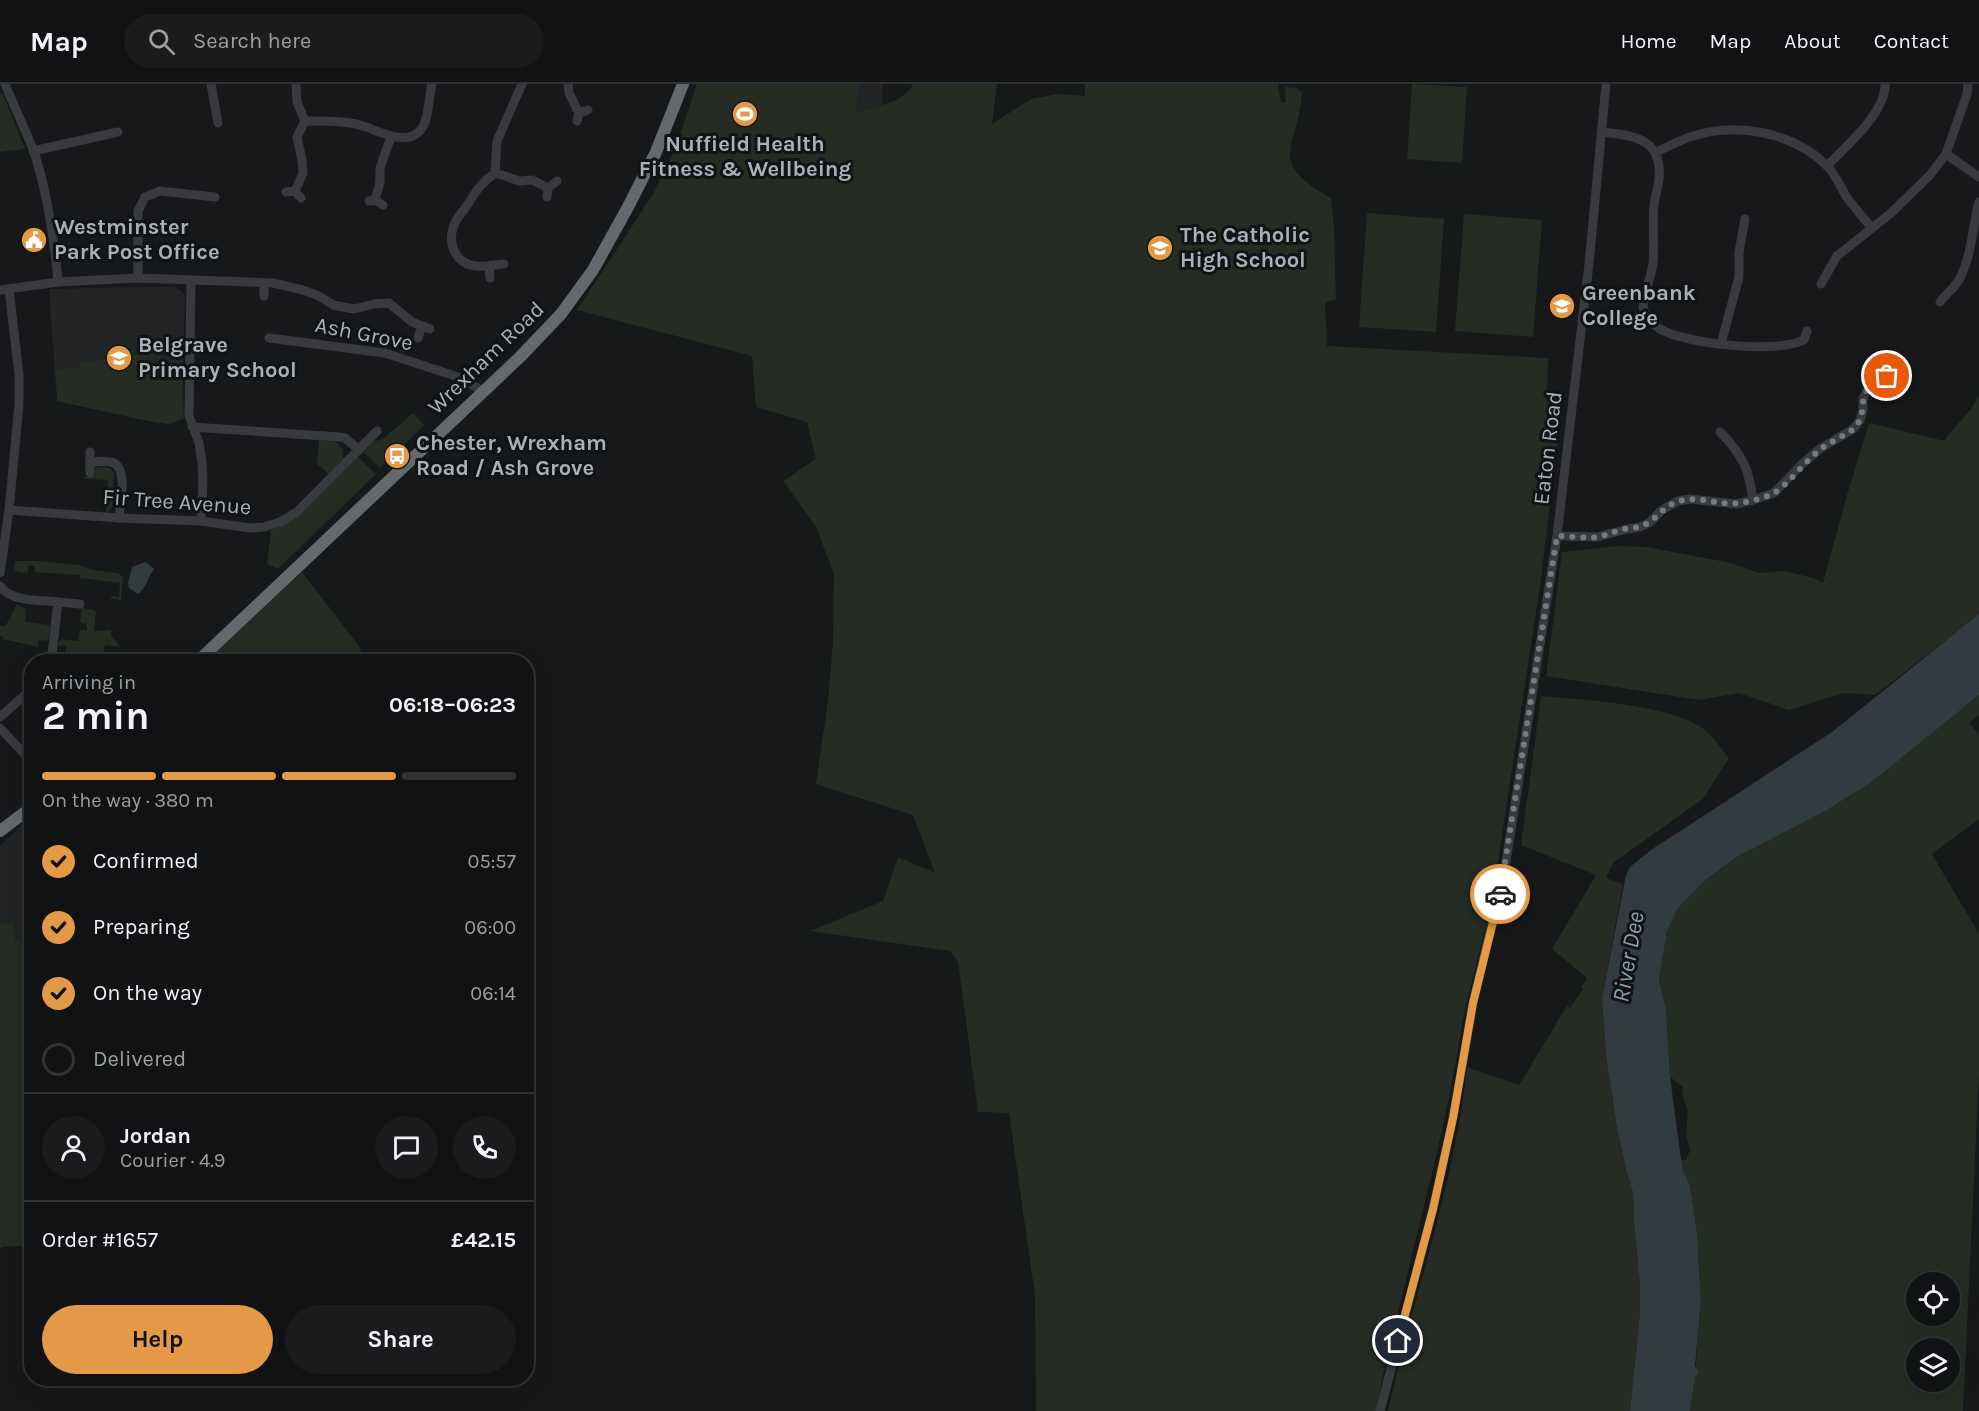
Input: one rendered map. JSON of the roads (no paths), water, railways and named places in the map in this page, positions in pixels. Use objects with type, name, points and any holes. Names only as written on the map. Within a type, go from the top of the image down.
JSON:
[{"type":"highway","name":"Wrexham Road","points":[[205,654],[520,357],[561,314],[593,270],[628,207],[656,152],[683,84]]},
{"type":"highway","points":[[0,831],[24,813]]},
{"type":"street","points":[[5,84],[33,151],[51,229],[58,282]]},
{"type":"street","points":[[206,117],[217,119],[211,84]]},
{"type":"street","points":[[294,194],[303,173],[297,137],[305,121],[297,102],[296,84]]},
{"type":"street","points":[[305,121],[338,121],[356,124],[391,137],[411,136],[424,125],[432,84]]},
{"type":"street","points":[[504,264],[469,265],[451,247],[451,239],[453,226],[475,191],[495,173],[497,141],[522,84]]},
{"type":"street","points":[[568,84],[575,108],[581,115]]},
{"type":"street","name":"Eaton Road","points":[[1380,1411],[1433,1209],[1453,1118],[1473,1003],[1499,899],[1557,536],[1588,276],[1606,84]]},
{"type":"street","points":[[1827,166],[1877,111],[1885,95],[1885,84]]},
{"type":"street","points":[[1821,284],[1833,273],[1837,256],[1909,197],[1946,154],[1967,94],[1968,84]]},
{"type":"street","points":[[1656,152],[1691,137],[1709,133],[1743,130],[1781,137],[1795,143],[1827,166],[1848,199],[1872,228]]},
{"type":"street","points":[[33,151],[118,132]]},
{"type":"street","points":[[1601,132],[1631,135],[1650,145],[1656,152],[1659,180],[1654,206],[1653,256],[1643,308],[1653,325],[1673,335],[1743,347],[1805,345],[1807,331]]},
{"type":"street","points":[[376,202],[380,168],[391,137]]},
{"type":"street","points":[[1946,154],[1979,177]]},
{"type":"street","points":[[495,173],[520,181],[532,180],[548,193],[557,181]]},
{"type":"street","points":[[138,278],[138,211],[145,197],[160,191],[213,197],[210,209]]},
{"type":"street","points":[[1938,287],[1943,298],[1958,283],[1965,267],[1979,202]]},
{"type":"street","points":[[1721,344],[1739,277],[1739,252],[1746,226]]},
{"type":"street","points":[[489,266],[490,278]]},
{"type":"street","points":[[0,573],[9,510],[19,404],[19,375],[5,289],[58,282],[138,278],[273,283],[303,290],[342,308],[354,309],[389,303],[412,322],[426,327],[418,338]]},
{"type":"street","points":[[191,280],[189,416],[199,443],[202,462],[201,521]]},
{"type":"street","points":[[264,283],[264,296]]},
{"type":"street","name":"Ash Grove","points":[[269,338],[385,352],[458,377],[483,391]]},
{"type":"street","points":[[1557,536],[1597,537],[1640,527],[1678,501],[1690,499],[1736,504],[1774,493],[1821,448],[1853,429],[1860,420],[1863,399],[1867,390],[1874,381],[1887,376]]},
{"type":"street","points":[[192,427],[340,437],[345,438],[359,450]]},
{"type":"street","name":"Fir Tree Avenue","points":[[9,510],[201,521],[250,528],[280,522],[297,512],[377,431]]},
{"type":"street","points":[[1720,432],[1732,444],[1748,469],[1753,500]]},
{"type":"street","points":[[90,473],[90,457],[112,462],[118,466],[122,476],[119,518]]},
{"type":"street","points":[[0,586],[3,590],[19,597],[80,604]]},
{"type":"street","points":[[52,654],[58,602]]},
{"type":"street","points":[[0,717],[24,696]]},
{"type":"street","points":[[0,728],[24,754]]},
{"type":"water","points":[[146,562],[154,569],[138,594],[129,588],[128,582],[132,567]]},
{"type":"water","name":"River Dee","points":[[1979,614],[1979,695],[1870,783],[1825,811],[1740,855],[1705,880],[1678,908],[1667,931],[1659,979],[1666,1009],[1670,1077],[1680,1152],[1683,1171],[1690,1185],[1697,1233],[1701,1301],[1695,1366],[1699,1372],[1695,1376],[1690,1411],[1630,1411],[1640,1314],[1634,1196],[1617,1128],[1606,1055],[1602,998],[1626,875],[1630,867],[1651,850],[1832,732]]},
{"type":"place","name":"Nuffield Health Fitness & Wellbeing","points":[[745,114]]},
{"type":"place","name":"Westminster Park Post Office","points":[[34,240]]},
{"type":"place","name":"The Catholic High School","points":[[1160,248]]},
{"type":"place","name":"Greenbank College","points":[[1562,306]]},
{"type":"place","name":"Belgrave Primary School","points":[[119,358]]},
{"type":"place","name":"Chester, Wrexham Road / Ash Grove","points":[[397,456]]}]
